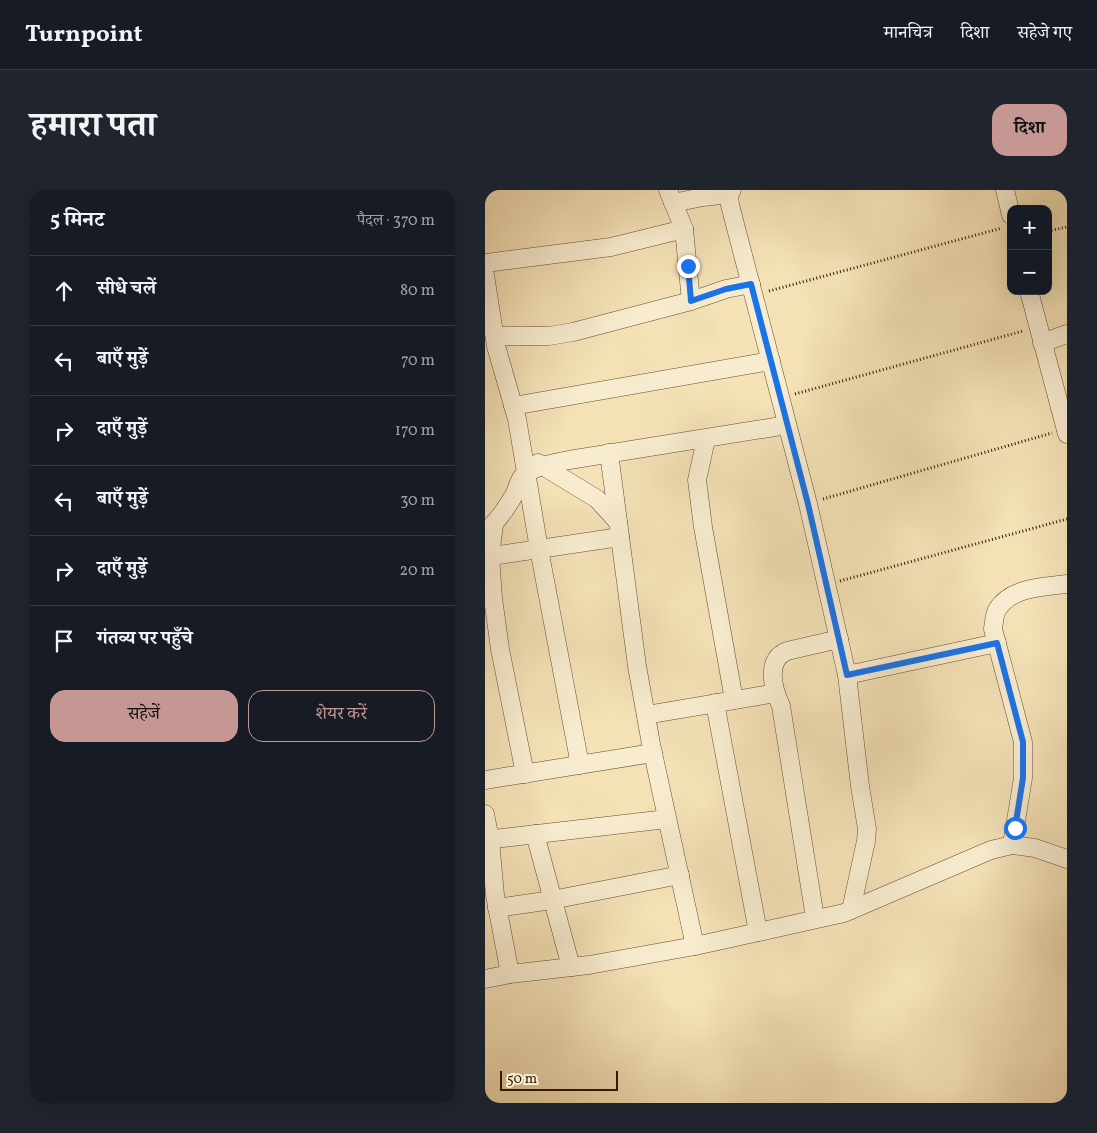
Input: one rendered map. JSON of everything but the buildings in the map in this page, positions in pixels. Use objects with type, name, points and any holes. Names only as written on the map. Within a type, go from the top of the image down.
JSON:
[{"type":"street","points":[[1005,190],[1009,205]]},
{"type":"street","points":[[691,301],[684,229],[670,197],[703,197],[730,192],[730,205],[808,504],[847,675],[867,829],[851,910]]},
{"type":"street","points":[[485,263],[611,247],[684,229]]},
{"type":"street","points":[[485,275],[495,336],[523,453],[534,470],[539,549],[580,765]]},
{"type":"street","points":[[495,336],[549,336],[691,301],[726,289],[752,289]]},
{"type":"street","points":[[1030,295],[1066,432]]},
{"type":"street","points":[[1040,335],[1067,334]]},
{"type":"street","points":[[513,406],[771,361]]},
{"type":"street","points":[[525,774],[500,648],[488,557],[489,528],[515,494],[522,478],[534,470],[609,454],[787,425]]},
{"type":"street","points":[[706,439],[697,480],[703,527],[734,700]]},
{"type":"street","points":[[609,454],[637,666],[653,753],[695,946]]},
{"type":"street","points":[[534,470],[597,499],[619,530]]},
{"type":"street","points":[[488,557],[539,549],[619,530]]},
{"type":"street","points":[[1012,845],[1023,778],[1023,742],[993,629],[996,612],[1003,602],[1012,596],[1029,590],[1067,584]]},
{"type":"street","points":[[815,918],[781,706],[773,680],[773,668],[775,659],[781,654],[839,639]]},
{"type":"street","points":[[847,675],[997,643]]},
{"type":"street","points":[[646,715],[776,694]]},
{"type":"street","points":[[715,704],[758,932]]},
{"type":"street","points":[[485,780],[653,753]]},
{"type":"street","points":[[485,814],[492,900],[510,974]]},
{"type":"street","points":[[487,840],[667,819]]},
{"type":"street","points":[[535,834],[571,967]]},
{"type":"street","points":[[485,979],[695,946],[844,913],[991,850],[1012,845],[1035,848],[1067,859]]},
{"type":"street","points":[[492,900],[552,900],[680,875]]},
{"type":"path","points":[[752,289],[1007,226]]},
{"type":"path","points":[[1052,230],[1067,227]]},
{"type":"path","points":[[780,398],[1040,335]]},
{"type":"path","points":[[808,504],[1066,432]]},
{"type":"path","points":[[825,585],[1067,520]]},
{"type":"route","points":[[688,266],[691,301],[726,289],[751,284],[808,504],[847,675],[997,643],[1023,742],[1023,778],[1015,828]]}]
